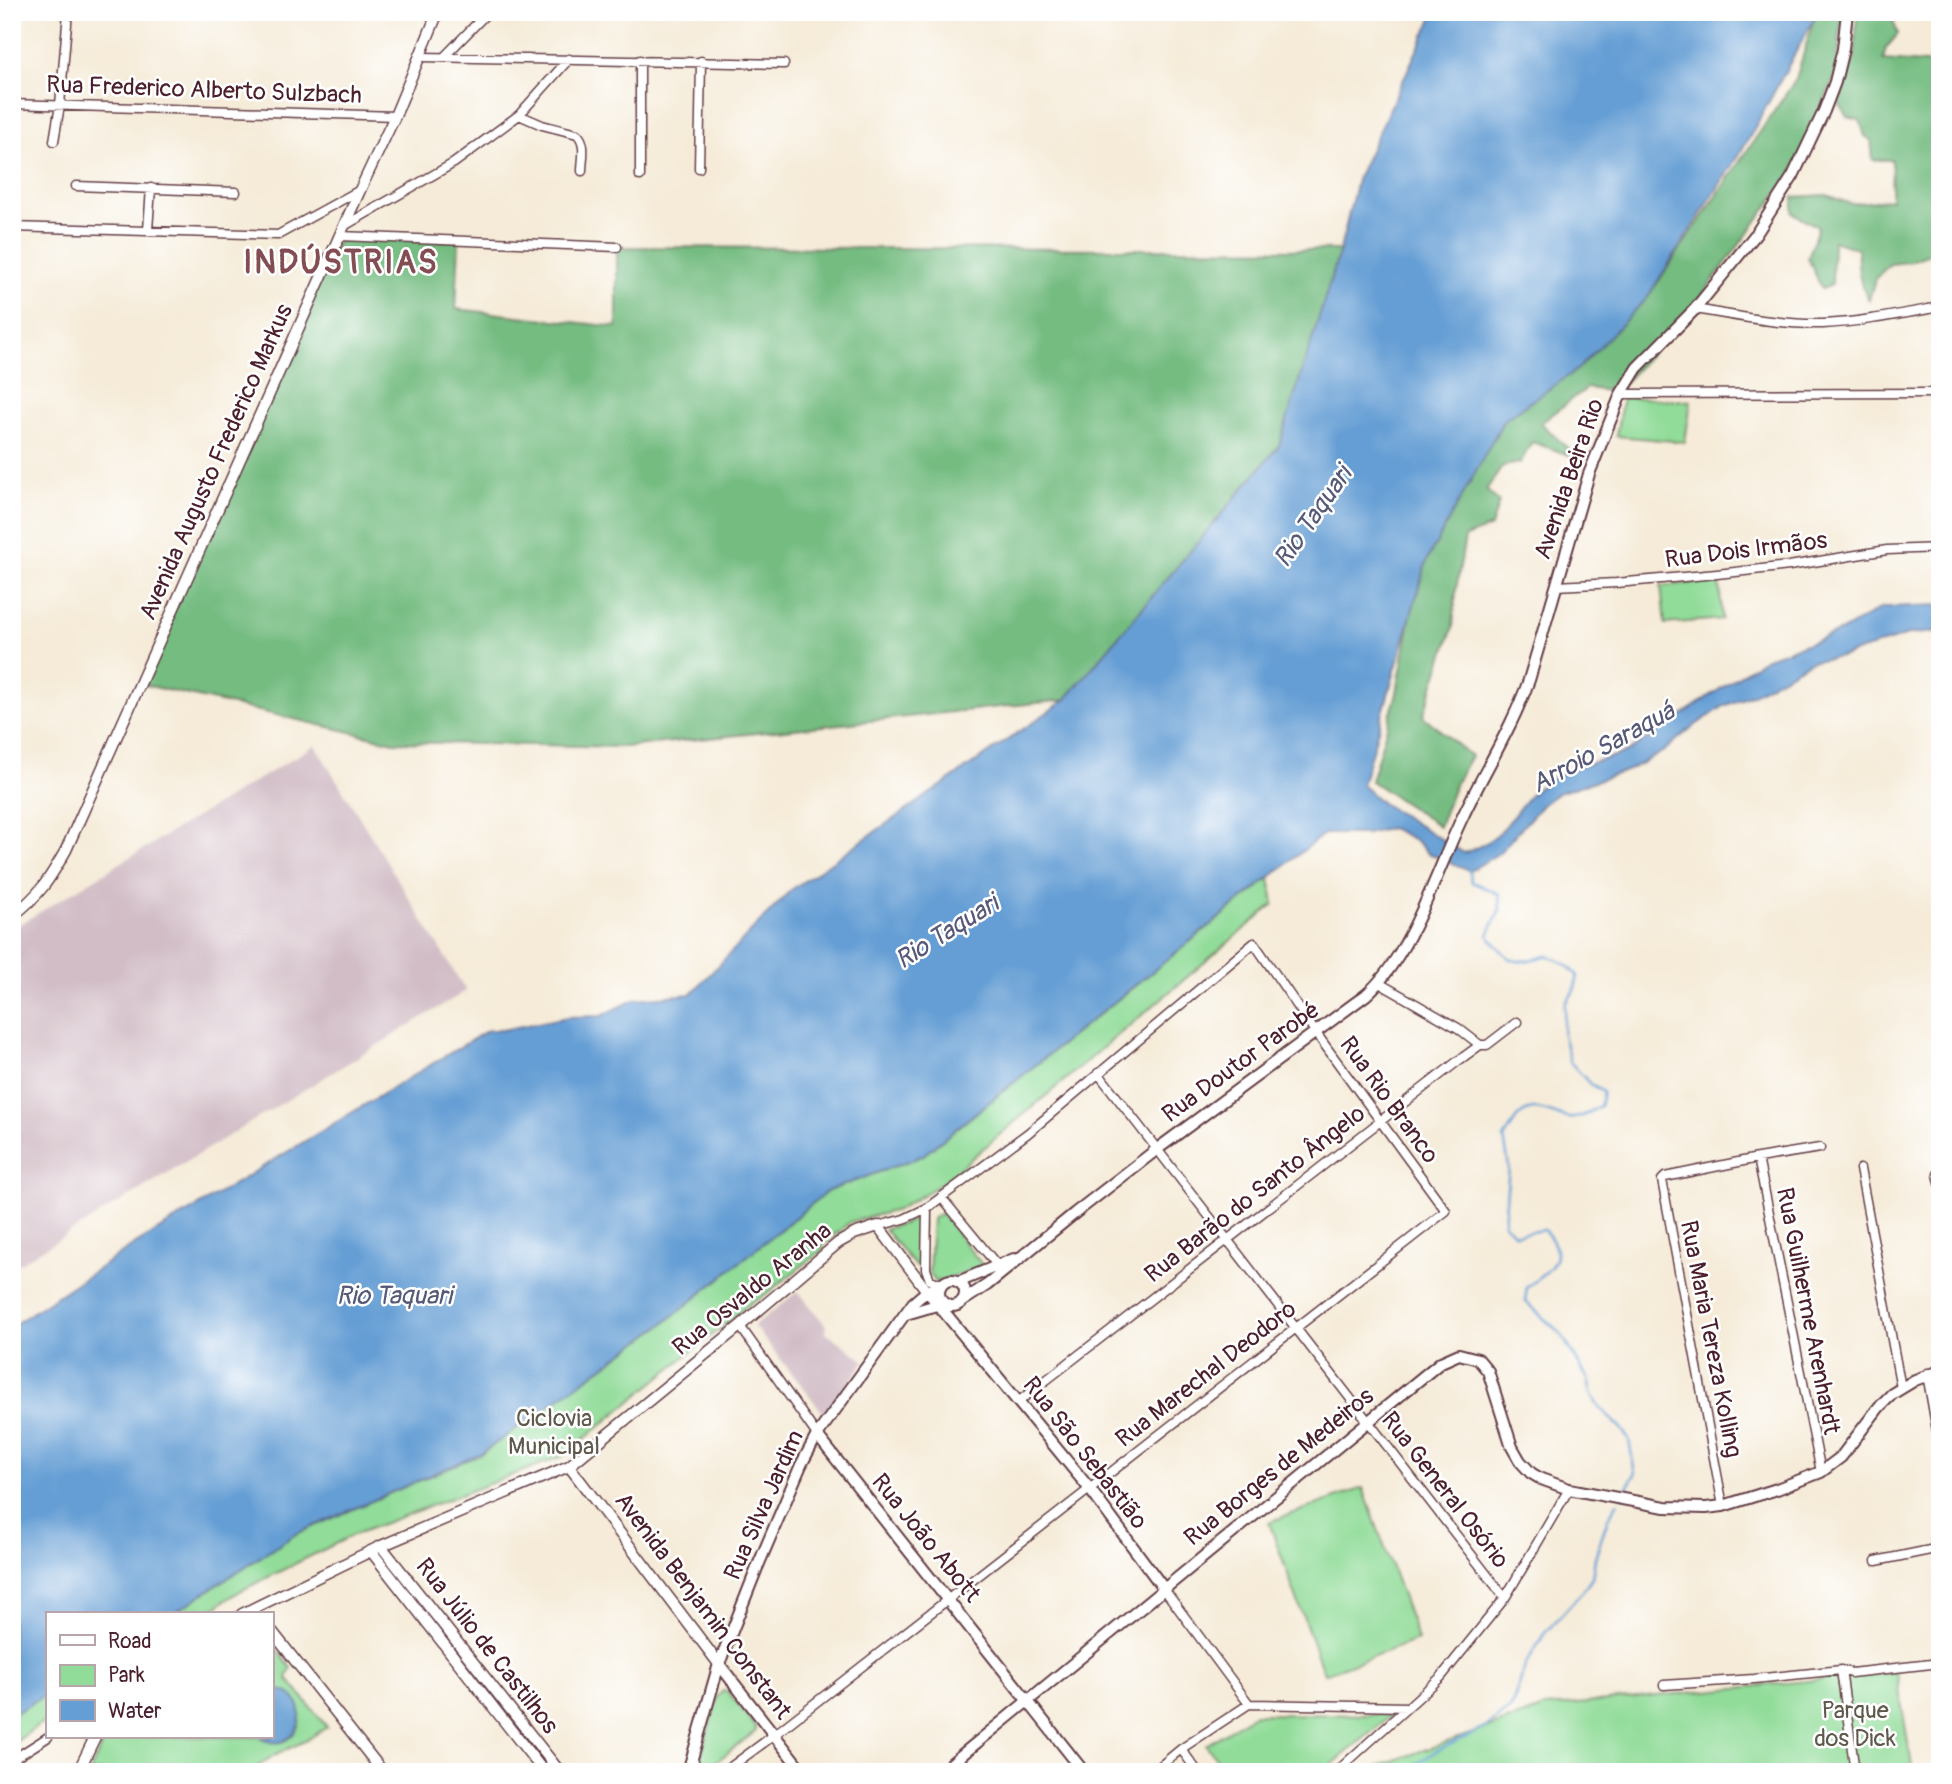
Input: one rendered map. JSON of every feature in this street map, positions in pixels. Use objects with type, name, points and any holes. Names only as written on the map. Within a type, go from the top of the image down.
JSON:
[{"type":"main road","name":"Avenida Beira Rio","points":[[1440,867],[1463,815],[1519,709],[1589,474],[1620,394],[1637,368],[1695,309],[1756,234],[1793,176],[1835,82],[1843,49],[1847,12]]},
{"type":"main road","name":"Rua Doutor Parobé","points":[[960,1303],[987,1285],[1156,1150],[1379,984],[1406,940],[1440,867]]},
{"type":"main road","name":"Rua Doutor Parobé","points":[[958,1282],[1023,1255]]},
{"type":"main road","points":[[940,1303],[942,1285],[950,1280],[958,1282],[965,1291],[960,1303],[961,1332]]},
{"type":"main road","name":"Rua Silva Jardim","points":[[688,1772],[721,1658],[789,1492],[817,1435],[913,1303],[927,1291],[942,1285]]},
{"type":"main road","name":"Rua São Sebastião","points":[[927,1291],[940,1303],[1089,1488],[1164,1589]]},
{"type":"main road","points":[[906,1314],[940,1303],[950,1306],[960,1303]]},
{"type":"main road","name":"Rua Borges de Medeiros","points":[[941,1772],[1367,1421],[1441,1362],[1459,1354],[1478,1359],[1488,1371],[1512,1447],[1520,1461],[1541,1479],[1569,1489],[1665,1507],[1706,1508],[1723,1506],[1821,1472]]},
{"type":"main road","points":[[1821,1472],[1841,1457],[1879,1407],[1901,1388],[1940,1371]]},
{"type":"main road","name":"Rua João Abott","points":[[817,1435],[1084,1772]]},
{"type":"main road","points":[[710,1692],[722,1678],[728,1676],[721,1658]]},
{"type":"main road","name":"Avenida Benjamin Constant","points":[[728,1676],[803,1772]]},
{"type":"street","points":[[54,141],[61,105],[68,12]]},
{"type":"street","name":"Avenida Augusto Frederico Markus","points":[[12,916],[41,891],[66,850],[395,116],[438,12]]},
{"type":"street","points":[[444,57],[488,12]]},
{"type":"street","points":[[421,57],[784,64]]},
{"type":"street","points":[[342,231],[454,163],[519,115],[569,59]]},
{"type":"street","points":[[640,60],[640,176]]},
{"type":"street","points":[[699,168],[701,61]]},
{"type":"street","name":"Rua Frederico Alberto Sulzbach","points":[[12,104],[395,116]]},
{"type":"street","points":[[519,115],[542,125],[577,134],[583,142],[582,171]]},
{"type":"street","points":[[76,186],[236,192]]},
{"type":"street","points":[[148,230],[150,188]]},
{"type":"street","points":[[12,227],[278,234],[360,190]]},
{"type":"street","points":[[342,231],[617,247]]},
{"type":"street","points":[[1695,309],[1768,321],[1821,324],[1858,321],[1940,307]]},
{"type":"street","points":[[1620,394],[1940,393]]},
{"type":"street","name":"Rua Dois Irmãos","points":[[1556,586],[1717,574],[1789,566],[1887,550],[1940,548]]},
{"type":"street","name":"Rua Rio Branco","points":[[1254,943],[1446,1212]]},
{"type":"street","name":"Rua Osvaldo Aranha","points":[[256,1611],[376,1548],[569,1466],[838,1243],[854,1234],[904,1219],[941,1198],[1028,1133],[1254,943]]},
{"type":"street","points":[[1379,984],[1458,1028],[1480,1045]]},
{"type":"street","name":"Rua Barão do Santo Ângelo","points":[[1018,1402],[1480,1045],[1488,1045],[1517,1022]]},
{"type":"street","name":"Rua General Osório","points":[[1098,1073],[1505,1598]]},
{"type":"street","points":[[1758,1158],[1820,1148]]},
{"type":"street","name":"Rua Maria Tereza Kolling","points":[[1723,1506],[1662,1180],[1665,1177],[1758,1158]]},
{"type":"street","name":"Rua Guilherme Arenhardt","points":[[1758,1158],[1821,1472]]},
{"type":"street","points":[[1860,1168],[1901,1388]]},
{"type":"street","points":[[941,1198],[997,1265]]},
{"type":"street","points":[[927,1208],[926,1269],[930,1280],[942,1285]]},
{"type":"street","name":"Rua Marechal Deodoro","points":[[724,1772],[1446,1212]]},
{"type":"street","name":"Rua São Sebastião","points":[[878,1226],[927,1291]]},
{"type":"street","name":"Rua João Abott","points":[[740,1326],[817,1435]]},
{"type":"street","points":[[1928,1374],[1940,1442]]},
{"type":"street","name":"Avenida Benjamin Constant","points":[[569,1466],[721,1658]]},
{"type":"street","points":[[1336,1772],[1441,1677],[1505,1598],[1569,1489]]},
{"type":"street","name":"Rua Júlio de Castilhos","points":[[376,1548],[544,1772]]},
{"type":"street","points":[[1876,1562],[1940,1548]]},
{"type":"street","name":"Rua São Sebastião","points":[[1164,1589],[1249,1704]]},
{"type":"street","name":"Rua Júlio de Castilhos","points":[[416,1599],[559,1772]]},
{"type":"street","points":[[273,1633],[383,1772]]},
{"type":"street","points":[[1664,1685],[1841,1670],[1851,1673],[1940,1663]]},
{"type":"street","points":[[1841,1670],[1855,1772]]},
{"type":"street","points":[[1153,1772],[1181,1749],[1249,1704],[1408,1707]]},
{"type":"street","points":[[512,1731],[522,1724]]},
{"type":"street","points":[[12,1760],[46,1738]]},
{"type":"street","points":[[78,1772],[95,1738]]},
{"type":"street","points":[[1181,1749],[1198,1772]]},
{"type":"street","points":[[692,1758],[701,1772]]},
{"type":"shaded area","points":[[315,745],[466,991],[12,1268],[12,929]]},
{"type":"shaded area","points":[[798,1291],[827,1327],[825,1332],[865,1361],[825,1415],[754,1326]]},
{"type":"green space","points":[[1816,12],[1842,12],[1837,72],[1791,175],[1694,306],[1616,392],[1587,388],[1541,423],[1578,458],[1532,442],[1520,463],[1503,466],[1486,490],[1499,502],[1491,527],[1465,537],[1453,627],[1423,716],[1471,756],[1456,782],[1439,826],[1371,781],[1397,693],[1422,551],[1504,420],[1572,373],[1647,298],[1796,79]]},
{"type":"green space","points":[[1857,12],[1890,12],[1898,34],[1886,48],[1883,60],[1940,65],[1940,256],[1932,253],[1908,262],[1890,264],[1875,279],[1869,300],[1859,275],[1858,249],[1833,241],[1832,285],[1822,289],[1808,258],[1818,227],[1793,213],[1793,197],[1827,195],[1851,204],[1891,199],[1892,160],[1873,160],[1871,140],[1865,136],[1860,120],[1847,117],[1839,103],[1855,55]]},
{"type":"green space","points":[[340,236],[459,241],[456,309],[617,327],[617,247],[1340,250],[1279,446],[1065,700],[625,747],[394,742],[141,684]]},
{"type":"green space","points":[[1623,397],[1691,401],[1685,442],[1616,436]]},
{"type":"green space","points":[[1719,581],[1722,619],[1665,624],[1661,586]]},
{"type":"green space","name":"Ciclovia Municipal","points":[[1270,878],[1274,904],[941,1184],[897,1210],[850,1222],[822,1246],[824,1249],[756,1299],[563,1456],[353,1535],[240,1591],[208,1612],[175,1612],[296,1534],[482,1453],[662,1325],[828,1191],[922,1156]]},
{"type":"green space","points":[[941,1213],[983,1266],[936,1282],[929,1273],[932,1219]]},
{"type":"green space","points":[[922,1214],[920,1264],[915,1266],[884,1229],[906,1223]]},
{"type":"green space","points":[[1363,1488],[1418,1640],[1324,1674],[1269,1522]]},
{"type":"green space","points":[[273,1645],[291,1668],[287,1678],[327,1727],[305,1741],[274,1755],[250,1772],[90,1772],[105,1738],[273,1738]]},
{"type":"green space","name":"Parque dos Dick","points":[[1896,1672],[1913,1772],[1361,1772],[1547,1707]]},
{"type":"green space","points":[[727,1691],[755,1726],[756,1731],[704,1768],[700,1765],[700,1759],[718,1696]]},
{"type":"green space","points":[[46,1695],[46,1721],[12,1744],[12,1715]]},
{"type":"green space","points":[[1255,1714],[1392,1715],[1323,1772],[1227,1772],[1206,1745]]},
{"type":"water","name":"Rio Taquari","points":[[1435,12],[1816,12],[1748,140],[1647,298],[1578,369],[1504,420],[1427,560],[1362,785],[1382,803],[1464,853],[1499,833],[1539,787],[1571,770],[1629,751],[1764,659],[1842,631],[1886,607],[1940,605],[1940,631],[1908,635],[1840,657],[1811,661],[1751,695],[1724,706],[1664,751],[1629,770],[1558,793],[1543,804],[1499,853],[1470,871],[1428,853],[1415,840],[1391,828],[1366,834],[1324,834],[922,1156],[828,1191],[662,1325],[482,1453],[296,1534],[175,1612],[46,1612],[46,1695],[12,1715],[12,1326],[134,1245],[488,1030],[502,1030],[568,1017],[601,1016],[636,999],[691,994],[791,890],[1065,700],[1279,446],[1340,250],[1358,176]]},
{"type":"water","points":[[273,1689],[287,1692],[296,1700],[300,1711],[299,1723],[294,1733],[285,1740],[273,1742],[261,1738],[273,1738]]},
{"type":"waterway","points":[[1469,870],[1472,882],[1499,894],[1500,909],[1488,935],[1508,957],[1526,961],[1548,955],[1567,965],[1578,976],[1574,991],[1565,1004],[1563,1034],[1570,1062],[1590,1084],[1603,1092],[1600,1106],[1576,1118],[1539,1109],[1532,1109],[1520,1115],[1504,1138],[1509,1167],[1504,1223],[1515,1234],[1544,1230],[1556,1248],[1554,1262],[1527,1287],[1525,1301],[1561,1334],[1588,1379],[1598,1406],[1620,1427],[1629,1440],[1635,1474],[1621,1497]]},
{"type":"waterway","points":[[1405,1772],[1436,1751],[1485,1728],[1511,1708],[1526,1664],[1544,1634],[1592,1578],[1595,1558],[1608,1518],[1618,1502]]},
{"type":"district","name":"INDÚSTRIAS","points":[[341,263]]},
{"type":"water label","name":"Arroio Saraquá","points":[[1603,748]]}]
